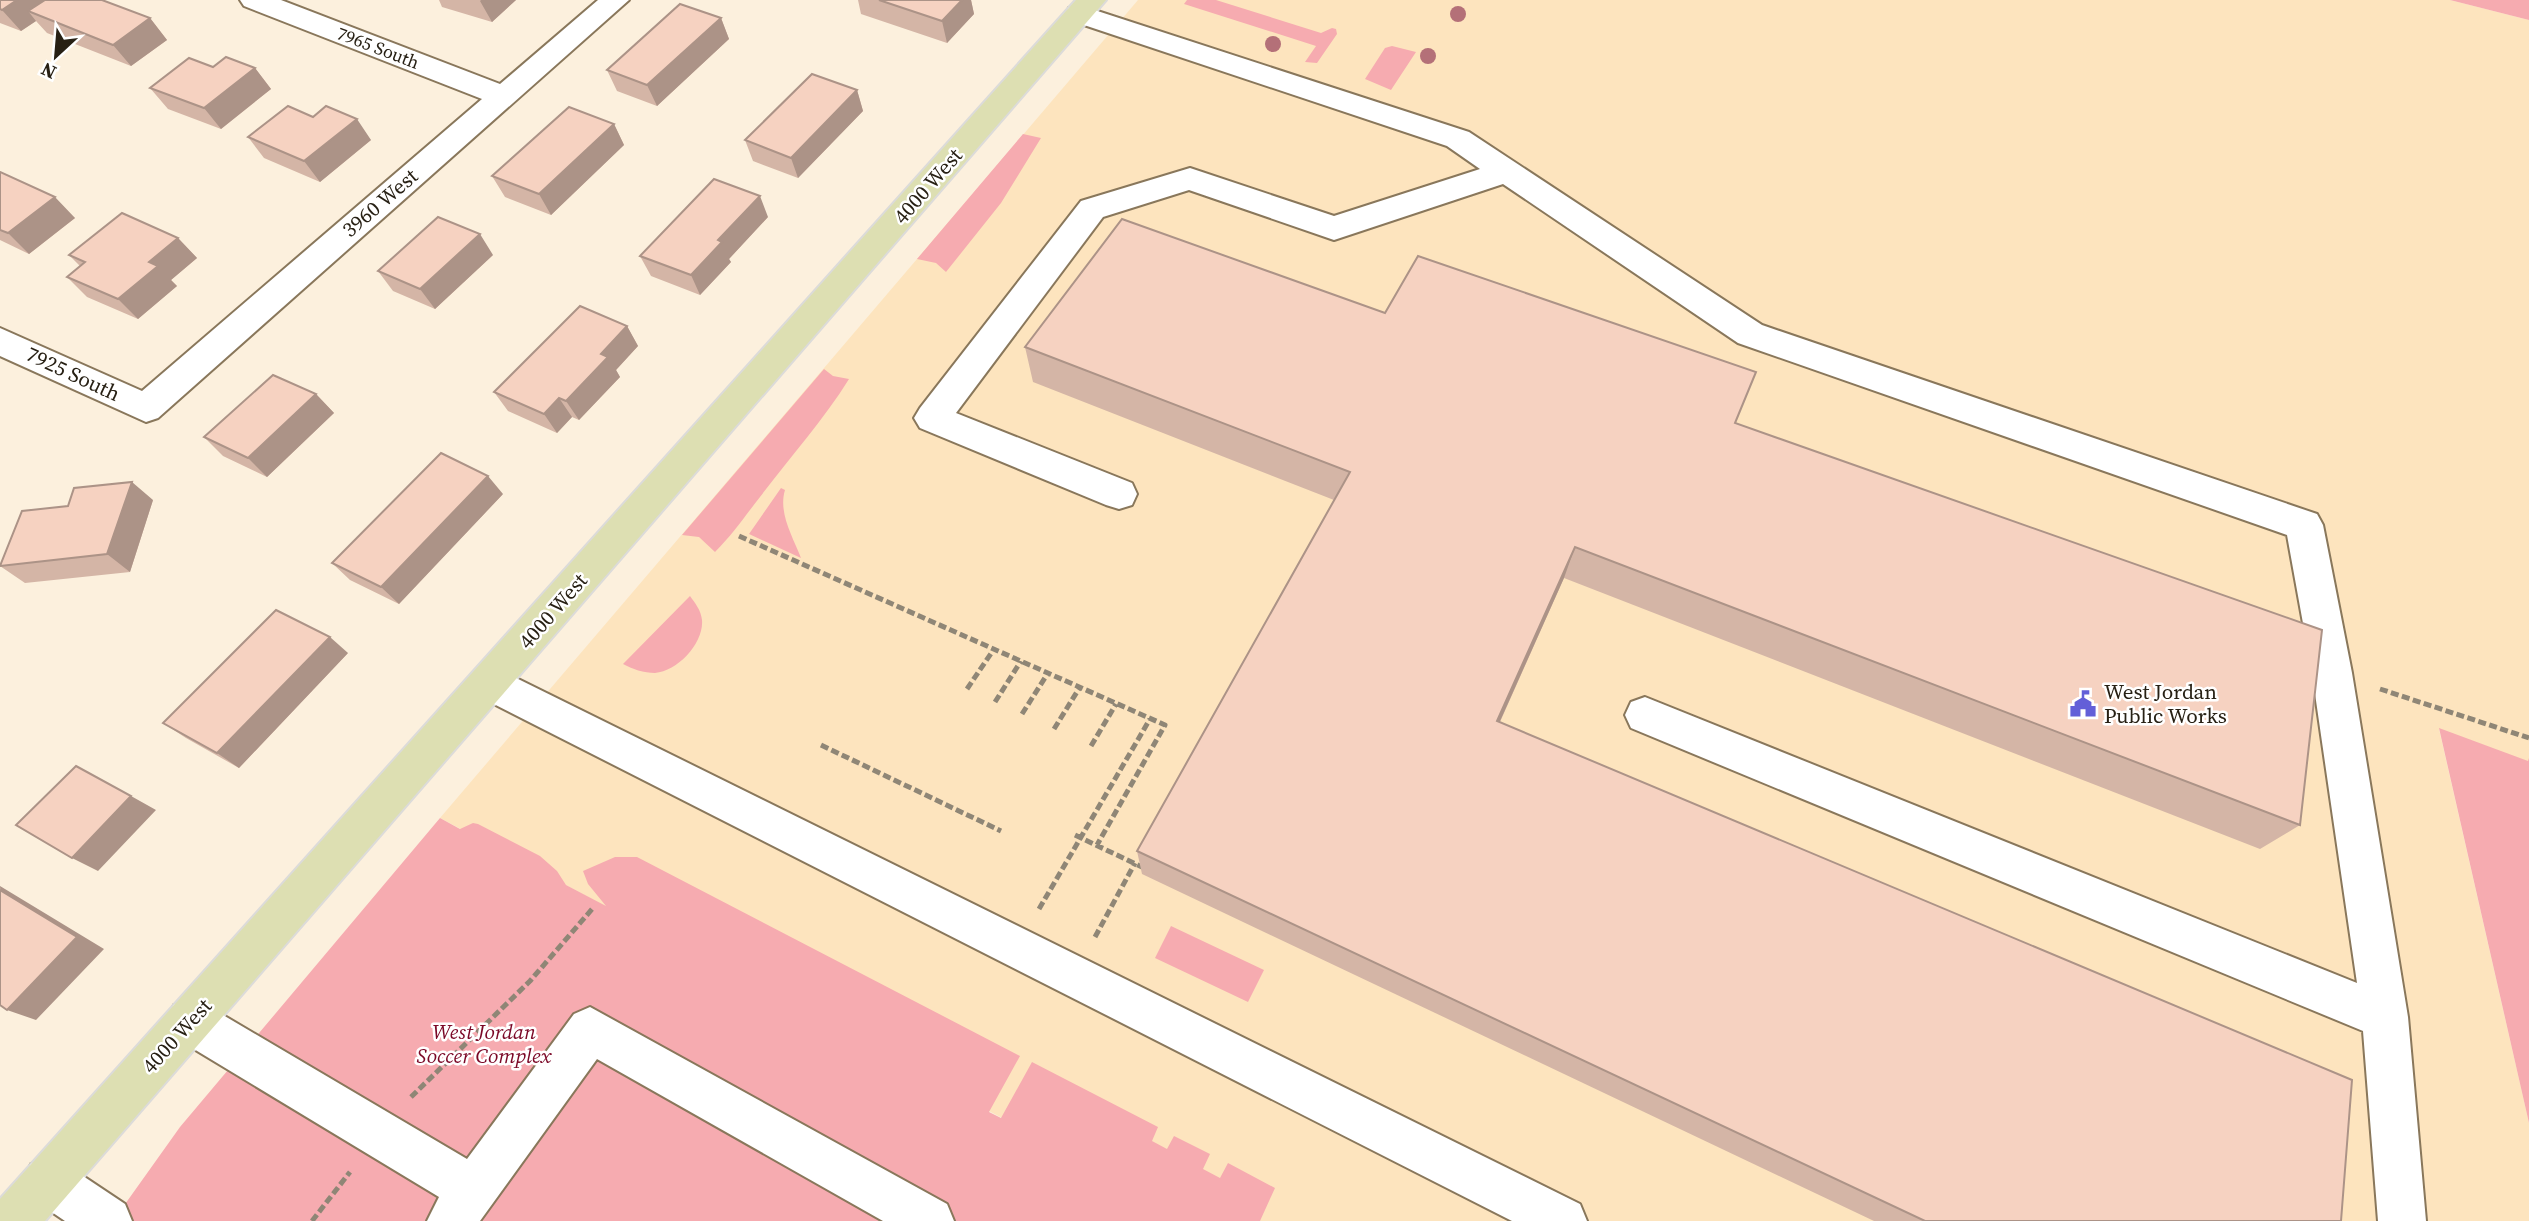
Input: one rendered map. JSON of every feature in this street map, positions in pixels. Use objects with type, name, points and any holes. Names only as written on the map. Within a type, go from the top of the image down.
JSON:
[{"type":"main road","name":"4000 West","points":[[13,1221],[1085,7]]},
{"type":"street","name":"7965 South","points":[[254,0],[503,96]]},
{"type":"street","name":"3960 West","points":[[146,408],[615,0]]},
{"type":"street","points":[[1085,7],[1458,138],[1750,334],[2304,525],[2332,673],[2385,1017],[2402,1221]]},
{"type":"street","points":[[1119,494],[932,418],[1092,209],[1190,178],[1334,228],[1507,172]]},
{"type":"street","name":"7925 South","points":[[0,341],[146,408]]},
{"type":"street","points":[[490,683],[1563,1221]]},
{"type":"street","points":[[1645,715],[2385,1017]]},
{"type":"street","points":[[190,1021],[462,1205],[590,1030],[930,1221]]},
{"type":"street","points":[[48,1181],[108,1221]]},
{"type":"path","points":[[739,536],[1165,725],[1097,845]]},
{"type":"path","points":[[967,689],[994,649]]},
{"type":"path","points":[[995,702],[1021,661]]},
{"type":"path","points":[[1022,715],[1048,673]]},
{"type":"path","points":[[2332,673],[2529,738]]},
{"type":"path","points":[[1054,729],[1080,687]]},
{"type":"path","points":[[1091,746],[1116,704]]},
{"type":"path","points":[[1049,915],[1038,910],[1078,836],[1150,719]]},
{"type":"path","points":[[821,745],[1001,831]]},
{"type":"path","points":[[1078,836],[1145,868]]},
{"type":"path","points":[[1095,937],[1135,863]]},
{"type":"path","points":[[408,1100],[530,981],[593,908]]},
{"type":"path","points":[[1083,932],[1107,943]]},
{"type":"path","points":[[312,1221],[350,1172]]},
{"type":"shaded area","name":"West Jordan Public Works","points":[[1138,0],[2450,0],[2529,20],[2529,762],[2439,729],[2529,1123],[2529,1221],[1195,1221],[440,818]]},
{"type":"green space","points":[[1187,0],[1216,0],[1321,33],[1336,29],[1337,34],[1317,63],[1305,62],[1316,46],[1184,4]]},
{"type":"green space","points":[[2450,0],[2529,0],[2529,20]]},
{"type":"green space","points":[[1392,46],[1416,52],[1391,90],[1365,79],[1385,48]]},
{"type":"green space","points":[[1023,134],[1041,138],[1001,203],[946,272],[936,263],[917,259]]},
{"type":"green space","points":[[824,369],[833,376],[849,379],[728,538],[715,552],[699,537],[682,535]]},
{"type":"green space","points":[[781,488],[785,490],[785,516],[801,558],[749,534]]},
{"type":"green space","points":[[690,596],[702,620],[699,638],[688,654],[672,667],[655,673],[623,664]]},
{"type":"green space","points":[[2439,728],[2528,761],[2529,758],[2529,1123]]},
{"type":"green space","name":"West Jordan Soccer Complex","points":[[440,818],[460,829],[473,823],[478,824],[540,856],[557,871],[566,885],[606,906],[588,884],[583,871],[615,857],[637,857],[1020,1056],[989,1112],[1001,1118],[1032,1062],[1158,1127],[1152,1141],[1167,1149],[1174,1136],[1210,1154],[1203,1169],[1220,1178],[1228,1163],[1275,1188],[1260,1221],[113,1221],[180,1127]]},
{"type":"green space","points":[[1171,926],[1264,970],[1248,1002],[1155,958]]},
{"type":"building","points":[[0,0],[17,0],[2,10]]},
{"type":"building","points":[[45,0],[102,0],[150,18],[113,45],[28,11]]},
{"type":"building","points":[[879,0],[962,0],[942,21]]},
{"type":"building","points":[[680,4],[721,18],[647,85],[607,70]]},
{"type":"building","points":[[226,57],[255,68],[204,108],[150,88],[189,58],[213,67]]},
{"type":"building","points":[[812,74],[857,90],[791,158],[745,140]]},
{"type":"building","points":[[288,106],[313,117],[326,106],[357,119],[304,161],[248,137]]},
{"type":"building","points":[[569,107],[614,124],[539,194],[492,176]]},
{"type":"building","points":[[0,172],[55,197],[8,233],[0,230]]},
{"type":"building","points":[[714,179],[760,196],[718,240],[722,242],[691,275],[640,256]]},
{"type":"building","points":[[122,213],[178,238],[149,262],[158,266],[118,299],[67,277],[85,262],[69,255]]},
{"type":"building","points":[[438,217],[480,234],[420,289],[378,271]]},
{"type":"building","name":"West Jordan Public Works","points":[[1122,219],[1385,313],[1418,256],[1756,372],[1735,423],[2322,630],[2300,825],[1575,547],[1497,721],[2352,1080],[2341,1221],[1925,1221],[1137,851],[1350,472],[1025,347]]},
{"type":"building","points":[[580,306],[627,326],[601,354],[608,357],[566,401],[559,398],[544,414],[494,392]]},
{"type":"building","points":[[273,375],[316,394],[248,458],[204,437]]},
{"type":"building","points":[[441,453],[488,476],[381,587],[332,563]]},
{"type":"building","points":[[132,482],[107,554],[0,566],[22,511],[68,506],[74,488]]},
{"type":"building","points":[[276,610],[330,637],[217,753],[163,723]]},
{"type":"building","points":[[76,766],[131,796],[72,858],[16,825]]},
{"type":"building","points":[[0,890],[77,937],[7,1010],[0,1005]]},
{"type":"place","name":"West Jordan Public Works","points":[[2083,704]]}]
